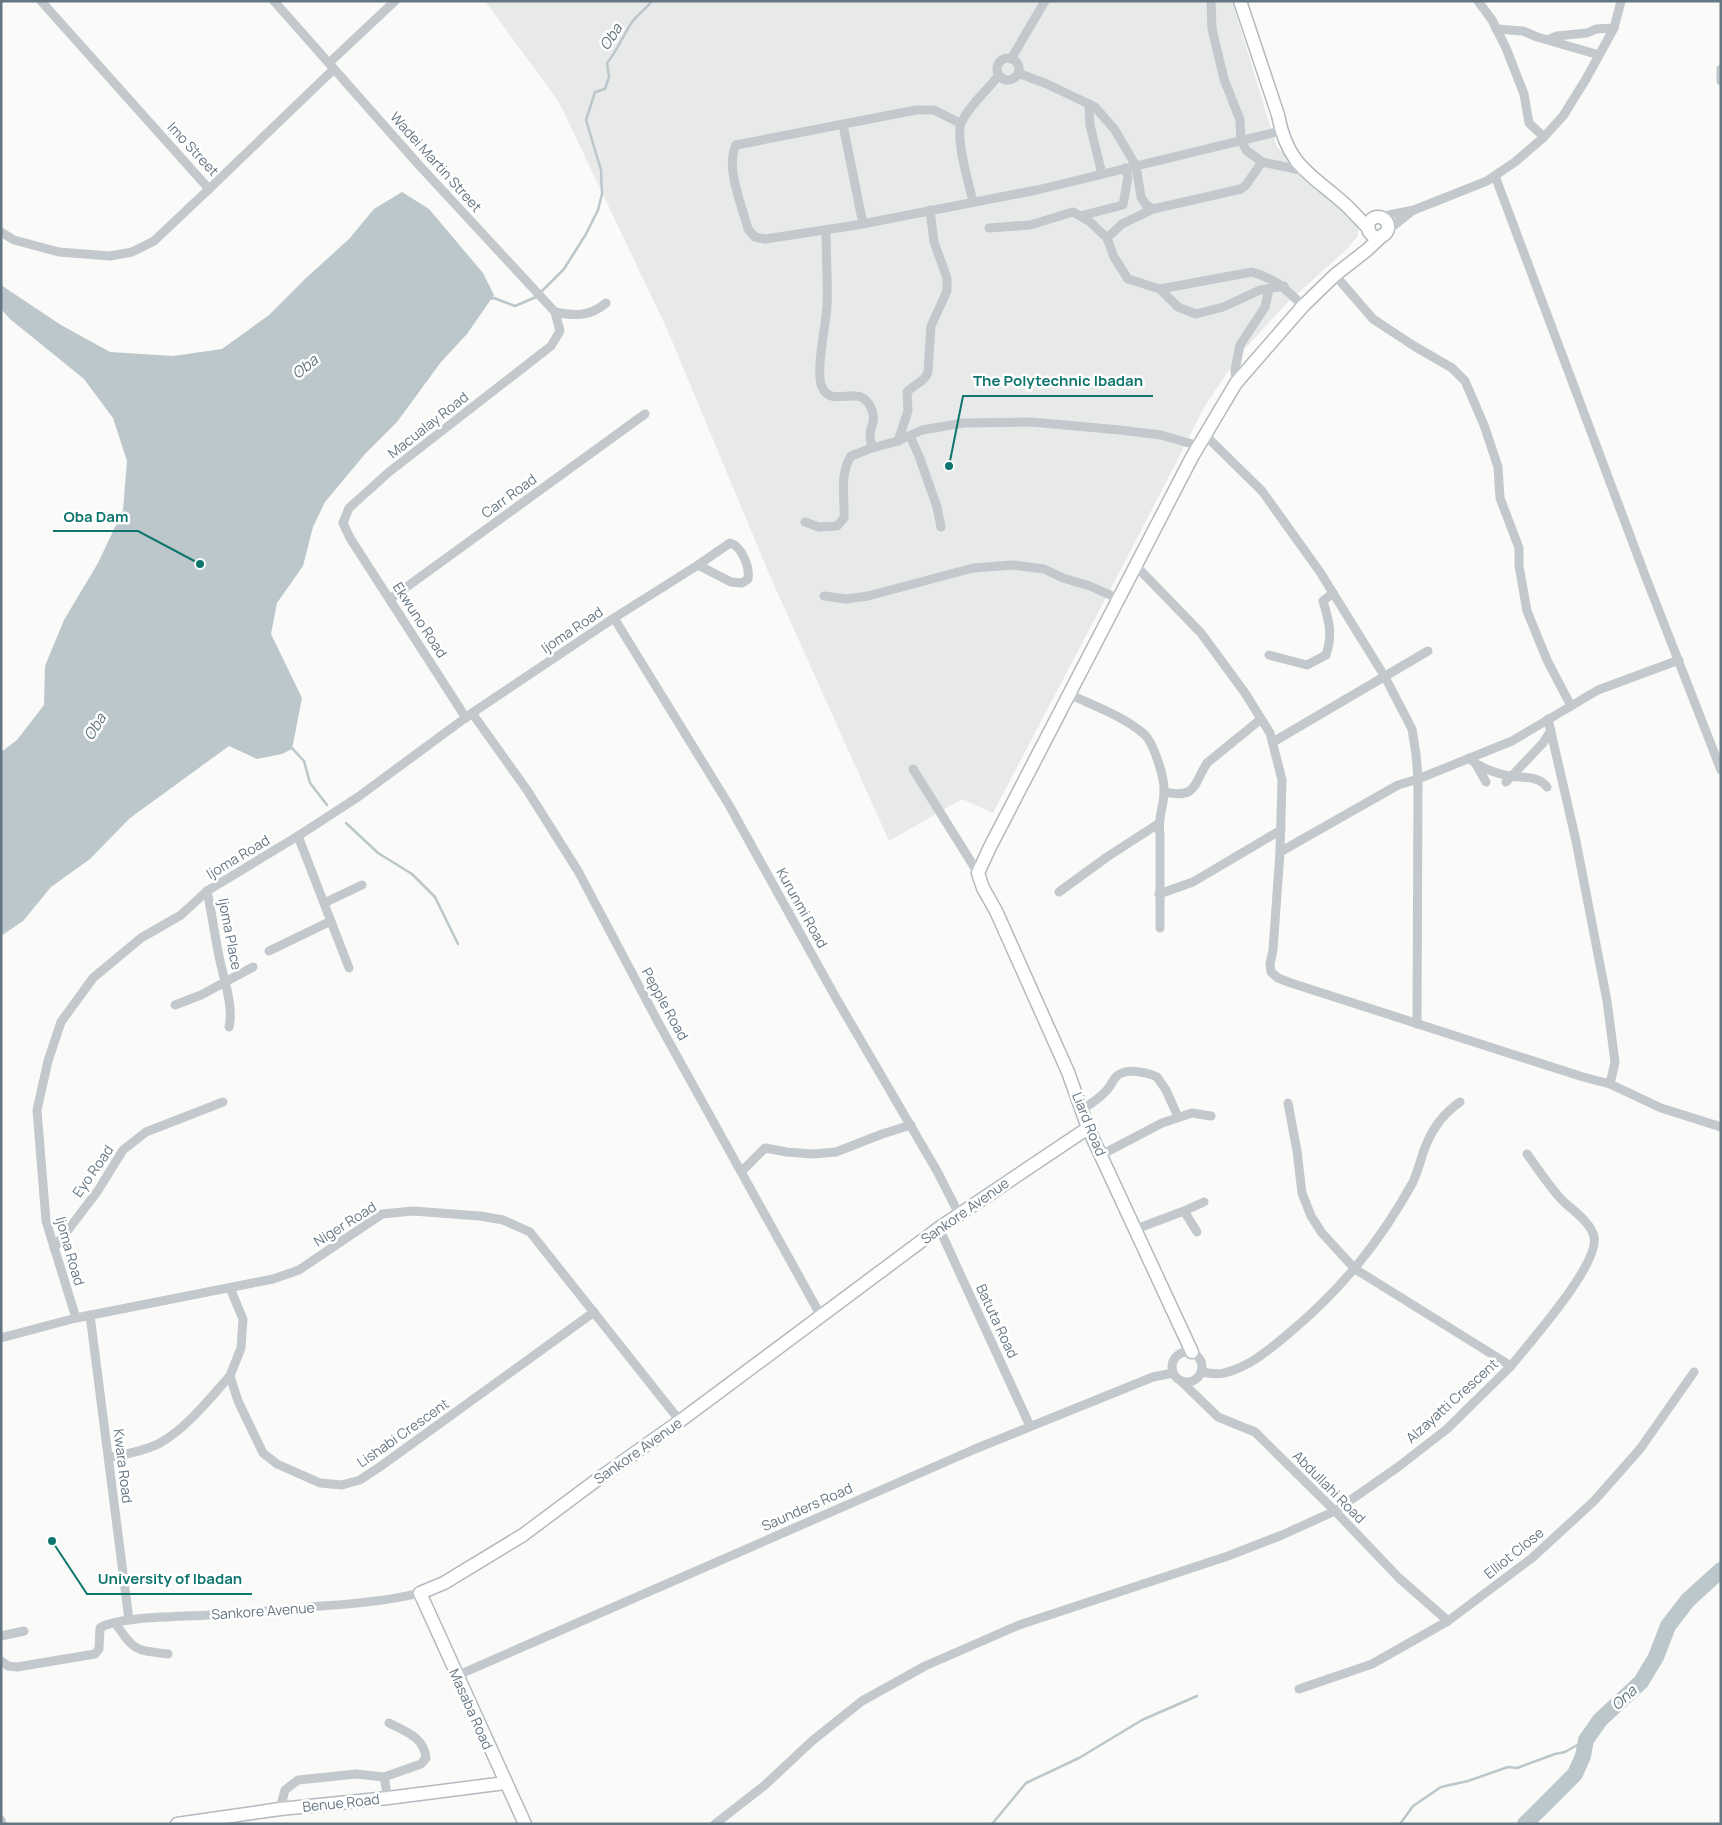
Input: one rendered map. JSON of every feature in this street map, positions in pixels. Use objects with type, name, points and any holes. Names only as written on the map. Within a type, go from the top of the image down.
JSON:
[{"type":"street","name":"Imo Street","points":[[41,1],[209,189],[395,1]]},
{"type":"street","name":"Wadei Martin Street","points":[[274,1],[418,164],[555,312]]},
{"type":"street","points":[[1011,59],[1045,1]]},
{"type":"street","points":[[1211,1],[1212,29],[1224,79],[1240,120],[1241,141],[1248,151],[1262,162],[1305,171]]},
{"type":"street","points":[[1240,1],[1278,115],[1281,131],[1294,158],[1305,171],[1348,207],[1373,224],[1387,222],[1386,233]]},
{"type":"street","points":[[1478,1],[1506,48],[1524,94],[1529,122],[1544,137]]},
{"type":"street","points":[[1373,224],[1479,185],[1516,162],[1544,137],[1563,116],[1599,55],[1614,28],[1621,1]]},
{"type":"street","points":[[1550,39],[1557,36],[1587,33],[1596,29],[1614,28]]},
{"type":"street","points":[[1496,29],[1523,31],[1599,55]]},
{"type":"street","points":[[974,201],[964,167],[960,123],[967,111],[999,75],[999,64],[1004,60],[1011,59],[1017,63],[1018,73],[1014,78],[1007,80],[999,75]]},
{"type":"street","points":[[1721,69],[1721,81]]},
{"type":"street","points":[[1018,73],[1047,84],[1095,107],[1115,130],[1136,166],[1141,197],[1146,205],[1153,209]]},
{"type":"street","points":[[1089,104],[1090,125],[1102,174]]},
{"type":"street","points":[[960,123],[934,110],[916,110],[736,145],[732,153],[731,166],[748,229],[755,237],[765,239],[863,224],[1036,190],[1281,131]]},
{"type":"street","points":[[843,125],[863,224]]},
{"type":"street","points":[[1107,238],[1122,224],[1153,209],[1241,189],[1262,162]]},
{"type":"street","points":[[1080,216],[1123,205],[1128,177],[1126,168]]},
{"type":"street","points":[[1495,176],[1643,570],[1721,770]]},
{"type":"street","points":[[1,232],[14,240],[59,252],[110,256],[132,252],[154,241],[209,189]]},
{"type":"street","points":[[898,441],[908,411],[907,392],[926,377],[928,372],[931,326],[947,291],[946,278],[934,242],[930,210]]},
{"type":"street","points":[[978,873],[1118,598],[1199,446],[1236,383],[1303,306],[1335,275],[1414,210]]},
{"type":"street","points":[[989,228],[1030,224],[1073,212],[1089,221],[1107,238],[1114,257],[1128,279],[1160,289],[1178,307],[1196,314],[1223,307],[1260,290],[1284,286]]},
{"type":"street","points":[[1373,224],[1374,236],[1386,233]]},
{"type":"street","points":[[1358,257],[1366,244],[1373,224]]},
{"type":"street","points":[[826,230],[827,307],[820,384],[824,391],[834,396],[842,398],[854,395],[863,398],[870,405],[874,422],[870,432],[872,448]]},
{"type":"street","points":[[1160,289],[1252,272],[1266,276],[1284,286],[1303,306]]},
{"type":"street","points":[[1335,275],[1374,319],[1414,346],[1452,368],[1465,381],[1484,425],[1498,468],[1500,498],[1519,548],[1519,566],[1527,611],[1547,660],[1571,706]]},
{"type":"street","points":[[1236,383],[1235,370],[1240,345],[1264,306],[1269,289]]},
{"type":"street","points":[[555,312],[574,316],[589,314],[606,303]]},
{"type":"street","name":"Macualay Road","points":[[350,538],[344,523],[349,508],[390,472],[551,346],[560,331],[555,312]]},
{"type":"street","name":"Carr Road","points":[[390,600],[645,414]]},
{"type":"street","points":[[804,522],[819,527],[837,526],[844,518],[845,467],[851,456],[898,441],[922,430],[963,423],[1031,422],[1161,435],[1199,446]]},
{"type":"street","points":[[1206,434],[1262,492],[1333,593],[1385,677],[1412,730],[1418,779],[1417,1024]]},
{"type":"street","points":[[910,436],[937,507],[941,527]]},
{"type":"street","name":"Ekwuno Road","points":[[350,538],[469,715]]},
{"type":"street","name":"Ijoma Road","points":[[76,1318],[46,1221],[38,1110],[48,1061],[61,1022],[93,978],[141,938],[181,915],[207,891],[358,797],[469,715],[730,542],[738,547],[749,572],[748,579],[742,583],[731,582],[698,565]]},
{"type":"street","points":[[824,596],[846,599],[868,596],[973,568],[1013,565],[1044,568],[1063,578],[1090,586],[1118,598]]},
{"type":"street","points":[[1136,566],[1201,633],[1245,693],[1270,733],[1273,742],[1282,780],[1280,852],[1273,950],[1270,964],[1271,972],[1278,978],[1291,983],[1610,1084],[1661,1108],[1721,1127]]},
{"type":"street","points":[[1268,655],[1307,665],[1326,655],[1330,641],[1329,623],[1324,601],[1333,593]]},
{"type":"street","name":"Kurunmi Road","points":[[614,618],[730,805],[836,998],[912,1125],[959,1214]]},
{"type":"street","points":[[1273,742],[1428,651]]},
{"type":"street","points":[[1280,852],[1398,785],[1472,761],[1512,741],[1598,690],[1679,660]]},
{"type":"street","points":[[1069,694],[1118,717],[1146,736],[1160,764],[1164,792],[1158,824],[1160,834],[1160,928]]},
{"type":"street","name":"Pepple Road","points":[[469,715],[527,790],[578,871],[658,1022],[821,1316]]},
{"type":"street","points":[[1164,792],[1177,795],[1192,790],[1207,763],[1261,719]]},
{"type":"street","points":[[1548,719],[1576,841],[1607,1001],[1614,1062],[1610,1084]]},
{"type":"street","points":[[1509,779],[1543,743],[1551,730]]},
{"type":"street","points":[[1472,761],[1509,779],[1535,779],[1547,787]]},
{"type":"street","points":[[1472,761],[1486,782]]},
{"type":"street","points":[[913,768],[978,873]]},
{"type":"street","points":[[1059,892],[1107,857],[1158,824]]},
{"type":"street","points":[[1160,894],[1193,882],[1281,830]]},
{"type":"street","points":[[298,836],[349,968]]},
{"type":"street","name":"Liard Road","points":[[978,873],[1068,1072],[1088,1128],[1192,1352]]},
{"type":"street","points":[[324,903],[362,885]]},
{"type":"street","name":"Ijoma Place","points":[[207,891],[225,982],[230,1016],[229,1027]]},
{"type":"street","points":[[269,951],[331,921]]},
{"type":"street","name":"Ijoma Place","points":[[175,1005],[253,967]]},
{"type":"street","points":[[1082,1109],[1102,1096],[1122,1072],[1139,1072],[1157,1077],[1166,1090],[1178,1117]]},
{"type":"street","name":"Eyo Road","points":[[54,1248],[96,1192],[123,1150],[146,1132],[223,1102]]},
{"type":"street","points":[[1195,1395],[1198,1376],[1202,1362],[1192,1352],[1187,1351],[1177,1354],[1172,1363],[1173,1373],[1181,1381],[1191,1382],[1198,1376],[1222,1374],[1244,1366],[1264,1354],[1317,1310],[1356,1269],[1379,1238],[1414,1180],[1426,1144],[1436,1124],[1449,1110],[1460,1102]]},
{"type":"street","points":[[1288,1103],[1297,1151],[1302,1193],[1311,1216],[1322,1232],[1356,1269]]},
{"type":"street","points":[[1101,1155],[1162,1123],[1178,1117],[1192,1113],[1211,1116]]},
{"type":"street","points":[[742,1171],[765,1148],[813,1154],[836,1152],[882,1134],[912,1125]]},
{"type":"street","name":"Sankore Avenue","points":[[114,1623],[129,1620],[243,1613],[402,1598],[444,1583],[523,1535],[598,1479],[680,1422],[939,1228],[1088,1128]]},
{"type":"street","points":[[1511,1366],[1579,1278],[1592,1254],[1594,1236],[1583,1218],[1561,1199],[1527,1154]]},
{"type":"street","points":[[1136,1229],[1204,1202]]},
{"type":"street","name":"Niger Road","points":[[1,1338],[76,1318],[273,1279],[299,1270],[382,1214],[413,1211],[480,1216],[503,1220],[530,1232],[680,1422]]},
{"type":"street","points":[[1184,1211],[1197,1232]]},
{"type":"street","name":"Batuta Road","points":[[939,1228],[1030,1426]]},
{"type":"street","name":"Alzayatti Crescent","points":[[715,1824],[765,1785],[812,1741],[862,1701],[925,1666],[1019,1625],[1228,1556],[1282,1535],[1335,1511],[1398,1467],[1447,1429],[1511,1366],[1356,1269]]},
{"type":"street","points":[[109,1457],[122,1456],[160,1443],[186,1423],[230,1376],[241,1348],[243,1319],[230,1288]]},
{"type":"street","name":"Lishabi Crescent","points":[[230,1376],[238,1401],[263,1453],[277,1464],[292,1472],[320,1483],[342,1485],[360,1480],[381,1466],[594,1312]]},
{"type":"street","name":"Kwara Road","points":[[90,1315],[129,1620]]},
{"type":"street","name":"Elliot Close","points":[[1299,1689],[1372,1664],[1448,1621],[1532,1558],[1594,1501],[1640,1450],[1694,1372]]},
{"type":"street","name":"Saunders Road","points":[[456,1676],[1030,1426],[1153,1377],[1173,1373]]},
{"type":"street","name":"Abdullahi Road","points":[[1181,1381],[1218,1418],[1255,1432],[1399,1578],[1448,1621]]},
{"type":"street","name":"Masaba Road","points":[[420,1593],[456,1676],[525,1824]]},
{"type":"street","points":[[1,1661],[8,1666],[18,1667],[95,1654],[99,1650],[100,1628],[106,1624],[114,1623],[130,1644],[141,1651],[168,1654]]},
{"type":"street","points":[[1,1636],[24,1631]]},
{"type":"street","points":[[280,1809],[285,1790],[298,1780],[356,1774],[384,1778],[420,1764],[426,1758],[425,1748],[417,1738],[389,1723]]},
{"type":"street","points":[[384,1778],[388,1798]]},
{"type":"street","name":"Benue Road","points":[[177,1824],[280,1809],[388,1798],[505,1782]]},
{"type":"shaded area","points":[[485,1],[1232,1],[1276,145],[1309,183],[1358,225],[1358,236],[1347,249],[1286,304],[1240,354],[1206,404],[993,813],[962,799],[889,841],[770,576],[667,329],[559,102]]},
{"type":"water","points":[[402,192],[429,209],[483,273],[494,295],[467,334],[441,362],[397,422],[365,454],[325,502],[313,527],[303,566],[277,603],[271,634],[302,698],[292,749],[282,754],[257,759],[229,746],[130,818],[90,859],[51,887],[23,921],[1,936],[1,752],[17,740],[44,705],[45,666],[64,620],[98,563],[123,510],[127,461],[113,418],[84,379],[10,319],[1,309],[1,285],[61,325],[110,352],[173,356],[222,349],[269,315],[349,239],[374,209]]},
{"type":"waterway","name":"Oba","points":[[489,299],[494,298],[515,306],[536,297],[564,269],[586,234],[598,210],[602,194],[601,170],[586,120],[595,92],[605,89],[609,77],[607,63],[632,22],[652,1]]},
{"type":"waterway","points":[[291,747],[304,761],[310,783],[327,805]]},
{"type":"waterway","points":[[346,823],[378,853],[412,874],[435,897],[458,944]]},
{"type":"waterway","name":"Ona","points":[[1525,1824],[1575,1774],[1583,1756],[1586,1740],[1600,1720],[1641,1682],[1656,1657],[1668,1626],[1688,1600],[1721,1570]]},
{"type":"waterway","points":[[992,1824],[1026,1783],[1079,1758],[1142,1720],[1197,1696]]},
{"type":"waterway","points":[[1400,1824],[1413,1806],[1441,1787],[1468,1781],[1508,1767],[1517,1768],[1565,1752],[1586,1740]]},
{"type":"place","name":"The Polytechnic Ibadan","points":[[949,466]]},
{"type":"place","name":"Oba Dam","points":[[200,564]]},
{"type":"place","name":"University of Ibadan","points":[[52,1541]]}]
